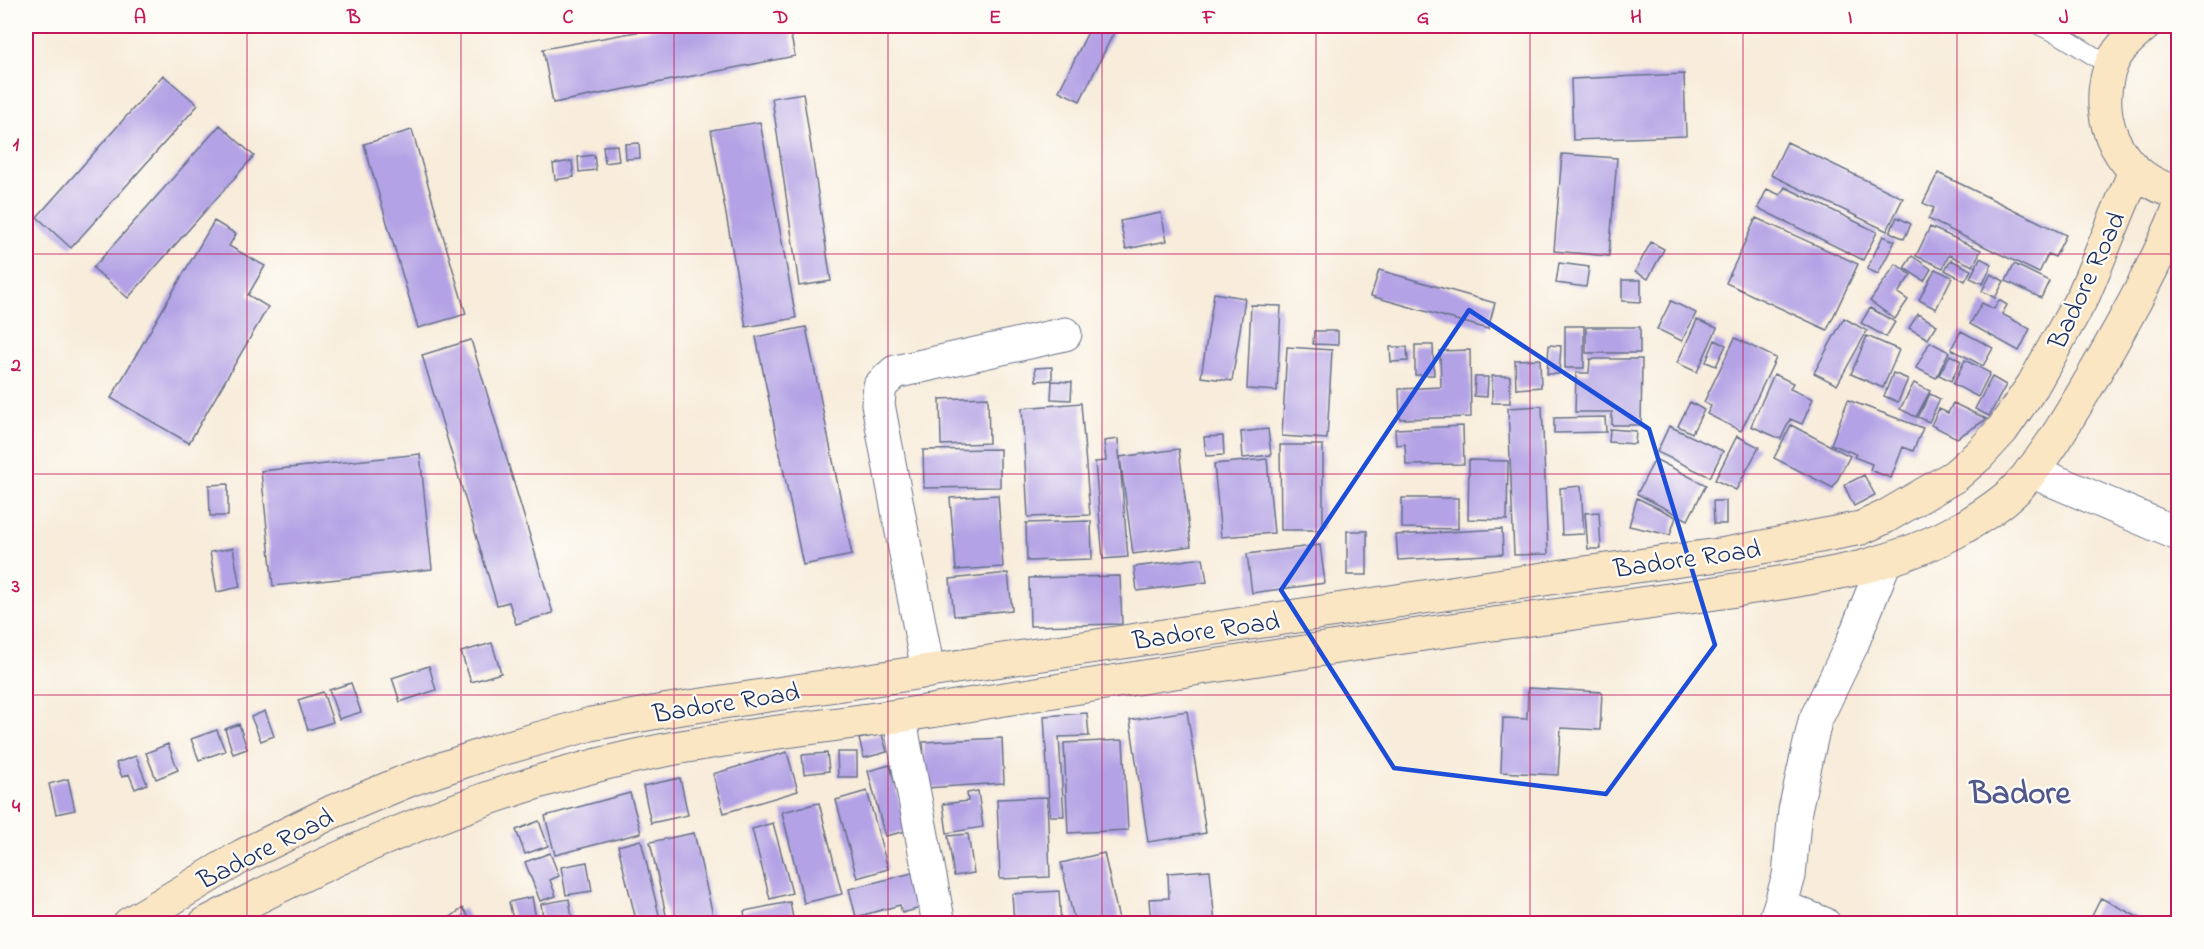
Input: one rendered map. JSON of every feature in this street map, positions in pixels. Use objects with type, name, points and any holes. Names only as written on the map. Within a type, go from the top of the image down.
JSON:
[{"type":"main road","points":[[2145,26],[2127,39],[2110,66],[2104,94],[2106,123],[2117,149],[2135,171],[2158,186],[2178,192]]},
{"type":"main road","name":"Badore Road","points":[[129,924],[244,855],[322,817],[409,780],[494,751],[591,724],[928,671],[1726,554],[1862,528],[1955,476],[2002,430],[2033,385],[2084,294],[2135,171]]},
{"type":"main road","name":"Badore Road","points":[[205,924],[273,888],[359,849],[523,787],[667,750],[899,716],[1234,662],[1740,590],[1843,573],[1922,548],[1967,525],[2015,491],[2031,471],[2069,417],[2127,316],[2178,211]]},
{"type":"street","points":[[928,671],[878,404],[880,386],[895,372],[1065,334]]},
{"type":"street","points":[[2031,471],[2178,534]]},
{"type":"street","points":[[1824,924],[1777,915],[1789,876],[1795,810],[1815,721],[1852,644],[1885,561]]},
{"type":"street","points":[[899,716],[939,924]]},
{"type":"lane","points":[[2040,26],[2060,35],[2110,66]]},
{"type":"highlighted area","points":[[1469,310],[1649,429],[1715,645],[1606,794],[1394,768],[1281,590]]},
{"type":"building","points":[[669,26],[789,26],[795,56],[553,103],[543,49]]},
{"type":"building","points":[[1091,26],[1117,26],[1080,101],[1059,91]]},
{"type":"building","points":[[1684,74],[1686,136],[1573,140],[1571,79]]},
{"type":"building","points":[[163,75],[198,105],[71,248],[37,217]]},
{"type":"building","points":[[803,93],[831,281],[799,286],[772,98]]},
{"type":"building","points":[[760,122],[796,318],[746,327],[711,130]]},
{"type":"building","points":[[220,125],[254,156],[128,298],[93,268]]},
{"type":"building","points":[[412,130],[466,314],[418,328],[364,144]]},
{"type":"building","points":[[1787,142],[1903,198],[1887,231],[1771,175]]},
{"type":"building","points":[[639,143],[640,158],[626,159],[625,144]]},
{"type":"building","points":[[617,145],[619,161],[605,163],[603,146]]},
{"type":"building","points":[[1562,154],[1617,158],[1609,256],[1554,251]]},
{"type":"building","points":[[594,155],[596,170],[579,172],[578,157]]},
{"type":"building","points":[[572,161],[574,177],[555,180],[553,164]]},
{"type":"building","points":[[1938,173],[2066,235],[2055,257],[2048,254],[2039,273],[1928,219],[1934,208],[1923,203]]},
{"type":"building","points":[[1785,187],[1877,232],[1863,260],[1758,208],[1767,189],[1780,195]]},
{"type":"building","points":[[1161,213],[1167,241],[1126,249],[1120,221]]},
{"type":"building","points":[[1897,217],[1911,224],[1904,239],[1890,232]]},
{"type":"building","points":[[1756,218],[1858,264],[1827,330],[1726,283]]},
{"type":"building","points":[[214,221],[236,234],[229,246],[265,266],[248,295],[268,307],[189,443],[111,398]]},
{"type":"building","points":[[1930,227],[1981,250],[1973,266],[1949,255],[1943,268],[1916,256]]},
{"type":"building","points":[[1883,236],[1895,241],[1878,274],[1867,269]]},
{"type":"building","points":[[1651,242],[1664,249],[1648,279],[1635,272]]},
{"type":"building","points":[[1912,256],[1931,269],[1924,281],[1904,268]]},
{"type":"building","points":[[1980,258],[1992,264],[1983,284],[1970,278]]},
{"type":"building","points":[[1951,260],[1971,270],[1965,281],[1945,270]]},
{"type":"building","points":[[1559,263],[1589,267],[1586,287],[1556,283]]},
{"type":"building","points":[[1896,264],[1911,275],[1898,293],[1908,300],[1895,319],[1870,301]]},
{"type":"building","points":[[2014,264],[2049,281],[2041,298],[2006,281]]},
{"type":"building","points":[[1935,269],[1952,277],[1936,309],[1919,300]]},
{"type":"building","points":[[1379,270],[1495,303],[1488,329],[1371,296]]},
{"type":"building","points":[[1991,274],[2004,281],[1995,298],[1982,291]]},
{"type":"building","points":[[1622,280],[1641,280],[1641,302],[1622,301]]},
{"type":"building","points":[[1214,293],[1245,298],[1232,381],[1201,377]]},
{"type":"building","points":[[1999,300],[2007,305],[2002,314],[2030,329],[2019,351],[1970,324],[1982,303],[1994,309]]},
{"type":"building","points":[[1671,301],[1696,313],[1682,341],[1657,329]]},
{"type":"building","points":[[1251,305],[1281,306],[1277,391],[1247,389]]},
{"type":"building","points":[[1870,308],[1895,322],[1886,337],[1861,323]]},
{"type":"building","points":[[1918,314],[1937,325],[1928,339],[1909,328]]},
{"type":"building","points":[[1844,318],[1867,331],[1837,385],[1814,373]]},
{"type":"building","points":[[1697,320],[1717,328],[1697,372],[1677,363]]},
{"type":"building","points":[[1565,326],[1584,326],[1584,368],[1565,368]]},
{"type":"building","points":[[806,327],[852,555],[803,565],[756,337]]},
{"type":"building","points":[[1586,327],[1640,327],[1640,353],[1586,353]]},
{"type":"building","points":[[1314,331],[1338,331],[1338,345],[1313,344]]},
{"type":"building","points":[[1961,331],[1993,348],[1983,366],[1951,349]]},
{"type":"building","points":[[1867,336],[1899,350],[1883,388],[1851,374]]},
{"type":"building","points":[[1735,338],[1776,358],[1741,431],[1707,414],[1711,406],[1704,402]]},
{"type":"building","points":[[471,340],[553,613],[516,624],[509,602],[497,605],[422,355]]},
{"type":"building","points":[[1715,340],[1726,345],[1716,366],[1706,362]]},
{"type":"building","points":[[1930,342],[1949,352],[1936,378],[1916,368]]},
{"type":"building","points":[[1415,345],[1433,345],[1434,375],[1415,375]]},
{"type":"building","points":[[1549,345],[1561,346],[1559,374],[1547,374]]},
{"type":"building","points":[[1287,347],[1332,350],[1327,439],[1282,436]]},
{"type":"building","points":[[1390,347],[1407,347],[1408,361],[1391,362]]},
{"type":"building","points":[[1470,350],[1471,417],[1400,419],[1399,389],[1441,387],[1440,351]]},
{"type":"building","points":[[1950,355],[1961,361],[1951,381],[1939,375]]},
{"type":"building","points":[[1540,359],[1541,387],[1516,389],[1515,360]]},
{"type":"building","points":[[1590,359],[1642,359],[1641,425],[1612,425],[1612,412],[1575,412],[1576,373],[1589,373]]},
{"type":"building","points":[[1965,360],[1990,373],[1978,397],[1953,384]]},
{"type":"building","points":[[1052,367],[1052,380],[1036,381],[1035,368]]},
{"type":"building","points":[[1893,373],[1908,379],[1898,402],[1884,396]]},
{"type":"building","points":[[1774,374],[1793,383],[1790,389],[1813,399],[1802,424],[1790,419],[1781,439],[1751,426]]},
{"type":"building","points":[[1492,376],[1510,376],[1510,403],[1492,403]]},
{"type":"building","points":[[1475,377],[1488,377],[1487,397],[1474,396]]},
{"type":"building","points":[[1992,377],[2006,385],[1989,416],[1975,409]]},
{"type":"building","points":[[1052,381],[1072,382],[1071,400],[1051,399]]},
{"type":"building","points":[[1914,383],[1930,391],[1916,417],[1900,409]]},
{"type":"building","points":[[1930,394],[1940,399],[1929,422],[1918,417]]},
{"type":"building","points":[[988,397],[989,443],[941,445],[940,399]]},
{"type":"building","points":[[1848,400],[1923,428],[1913,451],[1903,447],[1891,478],[1870,470],[1872,464],[1854,457],[1856,454],[1831,444]]},
{"type":"building","points":[[1690,402],[1704,410],[1692,433],[1678,426]]},
{"type":"building","points":[[1081,403],[1090,515],[1028,517],[1022,408]]},
{"type":"building","points":[[1953,403],[1987,419],[1957,438],[1931,425],[1939,409],[1948,413]]},
{"type":"building","points":[[1542,406],[1548,554],[1514,555],[1508,408]]},
{"type":"building","points":[[1605,417],[1606,432],[1554,433],[1554,418]]},
{"type":"building","points":[[1791,425],[1850,456],[1833,488],[1774,458]]},
{"type":"building","points":[[1463,426],[1464,464],[1406,465],[1405,444],[1396,445],[1395,429]]},
{"type":"building","points":[[1669,426],[1723,451],[1710,477],[1657,452]]},
{"type":"building","points":[[1268,429],[1271,455],[1243,458],[1241,432]]},
{"type":"building","points":[[1610,429],[1636,431],[1635,444],[1609,442]]},
{"type":"building","points":[[1223,436],[1224,455],[1206,456],[1204,437]]},
{"type":"building","points":[[1737,436],[1759,447],[1736,490],[1715,480]]},
{"type":"building","points":[[1118,439],[1128,557],[1103,559],[1095,462],[1106,461],[1104,441]]},
{"type":"building","points":[[1280,445],[1323,445],[1323,530],[1281,530]]},
{"type":"building","points":[[1000,449],[1000,487],[924,488],[923,450]]},
{"type":"building","points":[[1179,449],[1191,546],[1133,554],[1120,457]]},
{"type":"building","points":[[420,454],[432,569],[273,586],[261,471]]},
{"type":"building","points":[[1267,459],[1274,533],[1221,537],[1214,464]]},
{"type":"building","points":[[1655,459],[1706,485],[1688,520],[1637,494]]},
{"type":"building","points":[[1469,460],[1508,461],[1507,520],[1468,519]]},
{"type":"building","points":[[1864,475],[1875,495],[1854,506],[1844,485]]},
{"type":"building","points":[[228,484],[228,516],[210,516],[209,485]]},
{"type":"building","points":[[1581,486],[1584,534],[1562,535],[1560,488]]},
{"type":"building","points":[[998,495],[1003,567],[956,570],[950,498]]},
{"type":"building","points":[[1402,498],[1458,498],[1458,529],[1402,528]]},
{"type":"building","points":[[1637,498],[1676,517],[1670,535],[1629,526]]},
{"type":"building","points":[[1713,501],[1726,501],[1726,524],[1714,524]]},
{"type":"building","points":[[1599,512],[1601,549],[1588,549],[1585,513]]},
{"type":"building","points":[[1091,521],[1092,559],[1027,561],[1026,523]]},
{"type":"building","points":[[1502,529],[1503,554],[1398,560],[1396,535]]},
{"type":"building","points":[[1347,531],[1367,531],[1367,575],[1347,575]]},
{"type":"building","points":[[1320,545],[1325,583],[1252,593],[1247,554]]},
{"type":"building","points":[[233,548],[240,587],[217,592],[210,552]]},
{"type":"building","points":[[1203,558],[1207,582],[1137,591],[1134,567]]},
{"type":"building","points":[[1008,573],[1012,610],[954,616],[950,579]]},
{"type":"building","points":[[1120,576],[1122,624],[1030,626],[1029,578]]},
{"type":"building","points":[[492,643],[501,673],[471,682],[461,652]]},
{"type":"building","points":[[429,666],[436,690],[400,702],[392,678]]},
{"type":"building","points":[[351,683],[361,712],[339,719],[329,690]]},
{"type":"building","points":[[1528,688],[1602,692],[1600,730],[1561,728],[1558,775],[1501,772],[1503,718],[1527,719]]},
{"type":"building","points":[[323,692],[333,722],[308,730],[298,700]]},
{"type":"building","points":[[265,711],[274,736],[261,741],[251,717]]},
{"type":"building","points":[[1187,711],[1206,833],[1148,842],[1130,720]]},
{"type":"building","points":[[1087,713],[1089,736],[1059,737],[1064,816],[1050,816],[1044,716]]},
{"type":"building","points":[[239,724],[247,749],[233,754],[225,729]]},
{"type":"building","points":[[217,730],[225,751],[199,760],[191,739]]},
{"type":"building","points":[[882,734],[887,752],[864,758],[859,739]]},
{"type":"building","points":[[1002,738],[1004,783],[926,788],[923,742]]},
{"type":"building","points":[[1123,740],[1128,830],[1068,833],[1064,743]]},
{"type":"building","points":[[168,744],[178,770],[156,779],[146,753]]},
{"type":"building","points":[[787,752],[798,791],[724,813],[713,774]]},
{"type":"building","points":[[837,752],[857,752],[857,777],[838,777]]},
{"type":"building","points":[[827,753],[829,771],[804,774],[802,755]]},
{"type":"building","points":[[136,756],[147,784],[135,789],[129,774],[122,777],[116,763]]},
{"type":"building","points":[[890,765],[907,831],[885,836],[868,771]]},
{"type":"building","points":[[680,778],[688,815],[651,823],[643,786]]},
{"type":"building","points":[[68,779],[75,810],[56,814],[49,784]]},
{"type":"building","points":[[867,791],[888,869],[857,878],[836,800]]},
{"type":"building","points":[[978,791],[983,827],[947,833],[943,804],[968,801],[967,793]]},
{"type":"building","points":[[630,793],[641,833],[555,855],[545,816]]},
{"type":"building","points":[[1047,797],[1050,877],[1000,879],[997,799]]},
{"type":"building","points":[[819,803],[842,894],[804,903],[782,812]]},
{"type":"building","points":[[539,821],[548,846],[525,854],[516,830]]},
{"type":"building","points":[[773,823],[792,893],[770,899],[752,829]]},
{"type":"building","points":[[694,833],[715,924],[668,924],[650,842]]},
{"type":"building","points":[[968,834],[974,873],[954,876],[948,836]]},
{"type":"building","points":[[641,840],[660,919],[637,924],[618,846]]},
{"type":"building","points":[[550,853],[559,876],[550,880],[556,896],[540,901],[525,862]]},
{"type":"building","points":[[1104,853],[1120,924],[1075,924],[1061,863]]},
{"type":"building","points":[[587,862],[592,891],[566,895],[561,867]]},
{"type":"building","points":[[1210,870],[1215,924],[1151,924],[1149,899],[1169,898],[1168,873]]},
{"type":"building","points":[[920,871],[928,906],[902,913],[900,905],[856,917],[849,889]]},
{"type":"building","points":[[1059,891],[1061,924],[1014,924],[1012,894]]},
{"type":"building","points":[[532,897],[537,924],[514,924],[509,902]]},
{"type":"building","points":[[2101,898],[2151,924],[2088,924]]},
{"type":"building","points":[[569,899],[573,924],[544,924],[541,904]]},
{"type":"building","points":[[790,902],[794,924],[746,924],[744,911]]},
{"type":"building","points":[[463,908],[473,924],[441,924]]},
{"type":"building","points":[[299,917],[303,924],[287,924]]},
{"type":"district","name":"Badore","points":[[2020,791]]}]
